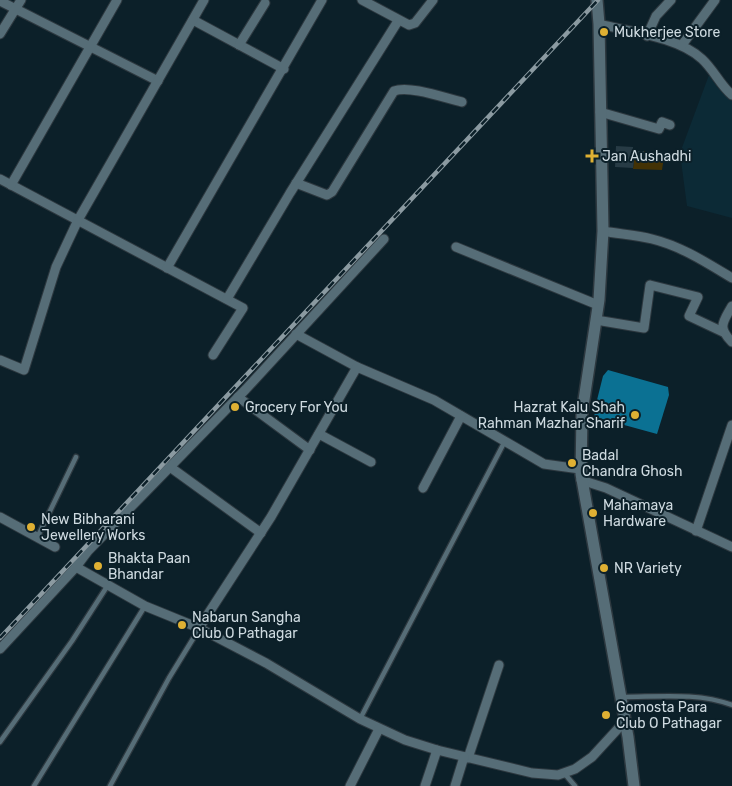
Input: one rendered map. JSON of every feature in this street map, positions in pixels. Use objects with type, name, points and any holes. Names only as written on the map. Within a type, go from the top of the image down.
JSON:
[{"type":"street","points":[[0,34],[20,0]]},
{"type":"street","points":[[11,185],[117,0]]},
{"type":"street","points":[[0,360],[24,370],[56,267],[78,220],[204,0]]},
{"type":"street","points":[[167,268],[284,69],[322,0]]},
{"type":"street","points":[[362,0],[398,21],[409,25],[415,23],[433,0]]},
{"type":"street","points":[[597,0],[603,231],[598,305],[582,413],[581,474],[625,721],[634,786]]},
{"type":"street","points":[[647,36],[656,16],[671,0]]},
{"type":"street","points":[[682,45],[715,0]]},
{"type":"street","points":[[0,1],[158,81]]},
{"type":"street","points":[[239,45],[264,3]]},
{"type":"street","points":[[193,20],[284,69]]},
{"type":"street","points":[[227,299],[296,183],[398,21]]},
{"type":"street","points":[[599,24],[682,45],[706,62],[718,81],[732,95]]},
{"type":"street","points":[[296,183],[322,194],[327,195],[332,192],[394,92],[399,89],[462,102]]},
{"type":"street","points":[[600,112],[659,129],[662,122],[670,125]]},
{"type":"street","points":[[0,179],[243,308],[213,355]]},
{"type":"street","points":[[603,231],[653,239],[669,244],[697,257],[732,278]]},
{"type":"street","points":[[0,649],[76,567],[88,550],[238,397],[384,239]]},
{"type":"street","points":[[456,247],[598,305]]},
{"type":"street","points":[[596,320],[644,328],[650,285],[698,296],[689,316],[723,332],[732,342]]},
{"type":"street","points":[[723,332],[723,323],[732,306]]},
{"type":"street","points":[[296,334],[357,368],[434,400],[544,464],[581,474],[606,488],[732,547]]},
{"type":"street","points":[[200,628],[261,533],[357,368]]},
{"type":"street","points":[[238,397],[310,450]]},
{"type":"street","points":[[422,488],[461,416]]},
{"type":"street","points":[[696,531],[732,425]]},
{"type":"street","points":[[319,434],[371,462]]},
{"type":"street","points":[[170,467],[261,533]]},
{"type":"street","points":[[0,517],[38,536],[55,547]]},
{"type":"street","points":[[76,567],[145,606],[200,628],[266,663],[379,729],[437,750],[548,775],[564,773],[575,770],[592,757],[625,721]]},
{"type":"street","points":[[455,786],[499,665]]},
{"type":"street","points":[[350,786],[379,729]]},
{"type":"street","points":[[425,786],[437,750]]},
{"type":"lane","points":[[360,719],[504,441]]},
{"type":"lane","points":[[38,536],[76,457]]},
{"type":"lane","points":[[0,742],[72,641],[108,585]]},
{"type":"lane","points":[[34,786],[145,606]]},
{"type":"lane","points":[[110,786],[168,678],[200,628]]},
{"type":"lane","points":[[620,698],[694,697],[732,705]]},
{"type":"lane","points":[[564,773],[575,786]]},
{"type":"shaded area","points":[[709,75],[718,88],[732,101],[732,218],[687,206],[680,153]]},
{"type":"shaded area","points":[[644,151],[664,157],[662,170],[633,169],[634,160],[644,160]]},
{"type":"water","points":[[608,370],[668,387],[669,395],[657,434],[595,417],[594,412],[603,376]]},
{"type":"building","points":[[616,146],[633,147],[633,151],[644,151],[644,160],[634,160],[633,168],[615,167]]},
{"type":"railway","points":[[0,638],[598,0]]},
{"type":"place","name":"Mukherjee Store","points":[[604,32]]},
{"type":"place","name":"Jan Aushadhi","points":[[592,156]]},
{"type":"place","name":"Grocery For You","points":[[235,407]]},
{"type":"place","name":"Hazrat Kalu Shah Rahman Mazhar Sharif","points":[[635,415]]},
{"type":"place","name":"Badal Chandra Ghosh","points":[[572,463]]},
{"type":"place","name":"Mahamaya Hardware","points":[[593,513]]},
{"type":"place","name":"New Bibharani Jewellery Works","points":[[31,527]]},
{"type":"place","name":"Bhakta Paan Bhandar","points":[[98,566]]},
{"type":"place","name":"NR Variety","points":[[604,568]]},
{"type":"place","name":"Nabarun Sangha Club O Pathagar","points":[[182,625]]},
{"type":"place","name":"Gomosta Para Club O Pathagar","points":[[606,715]]}]
